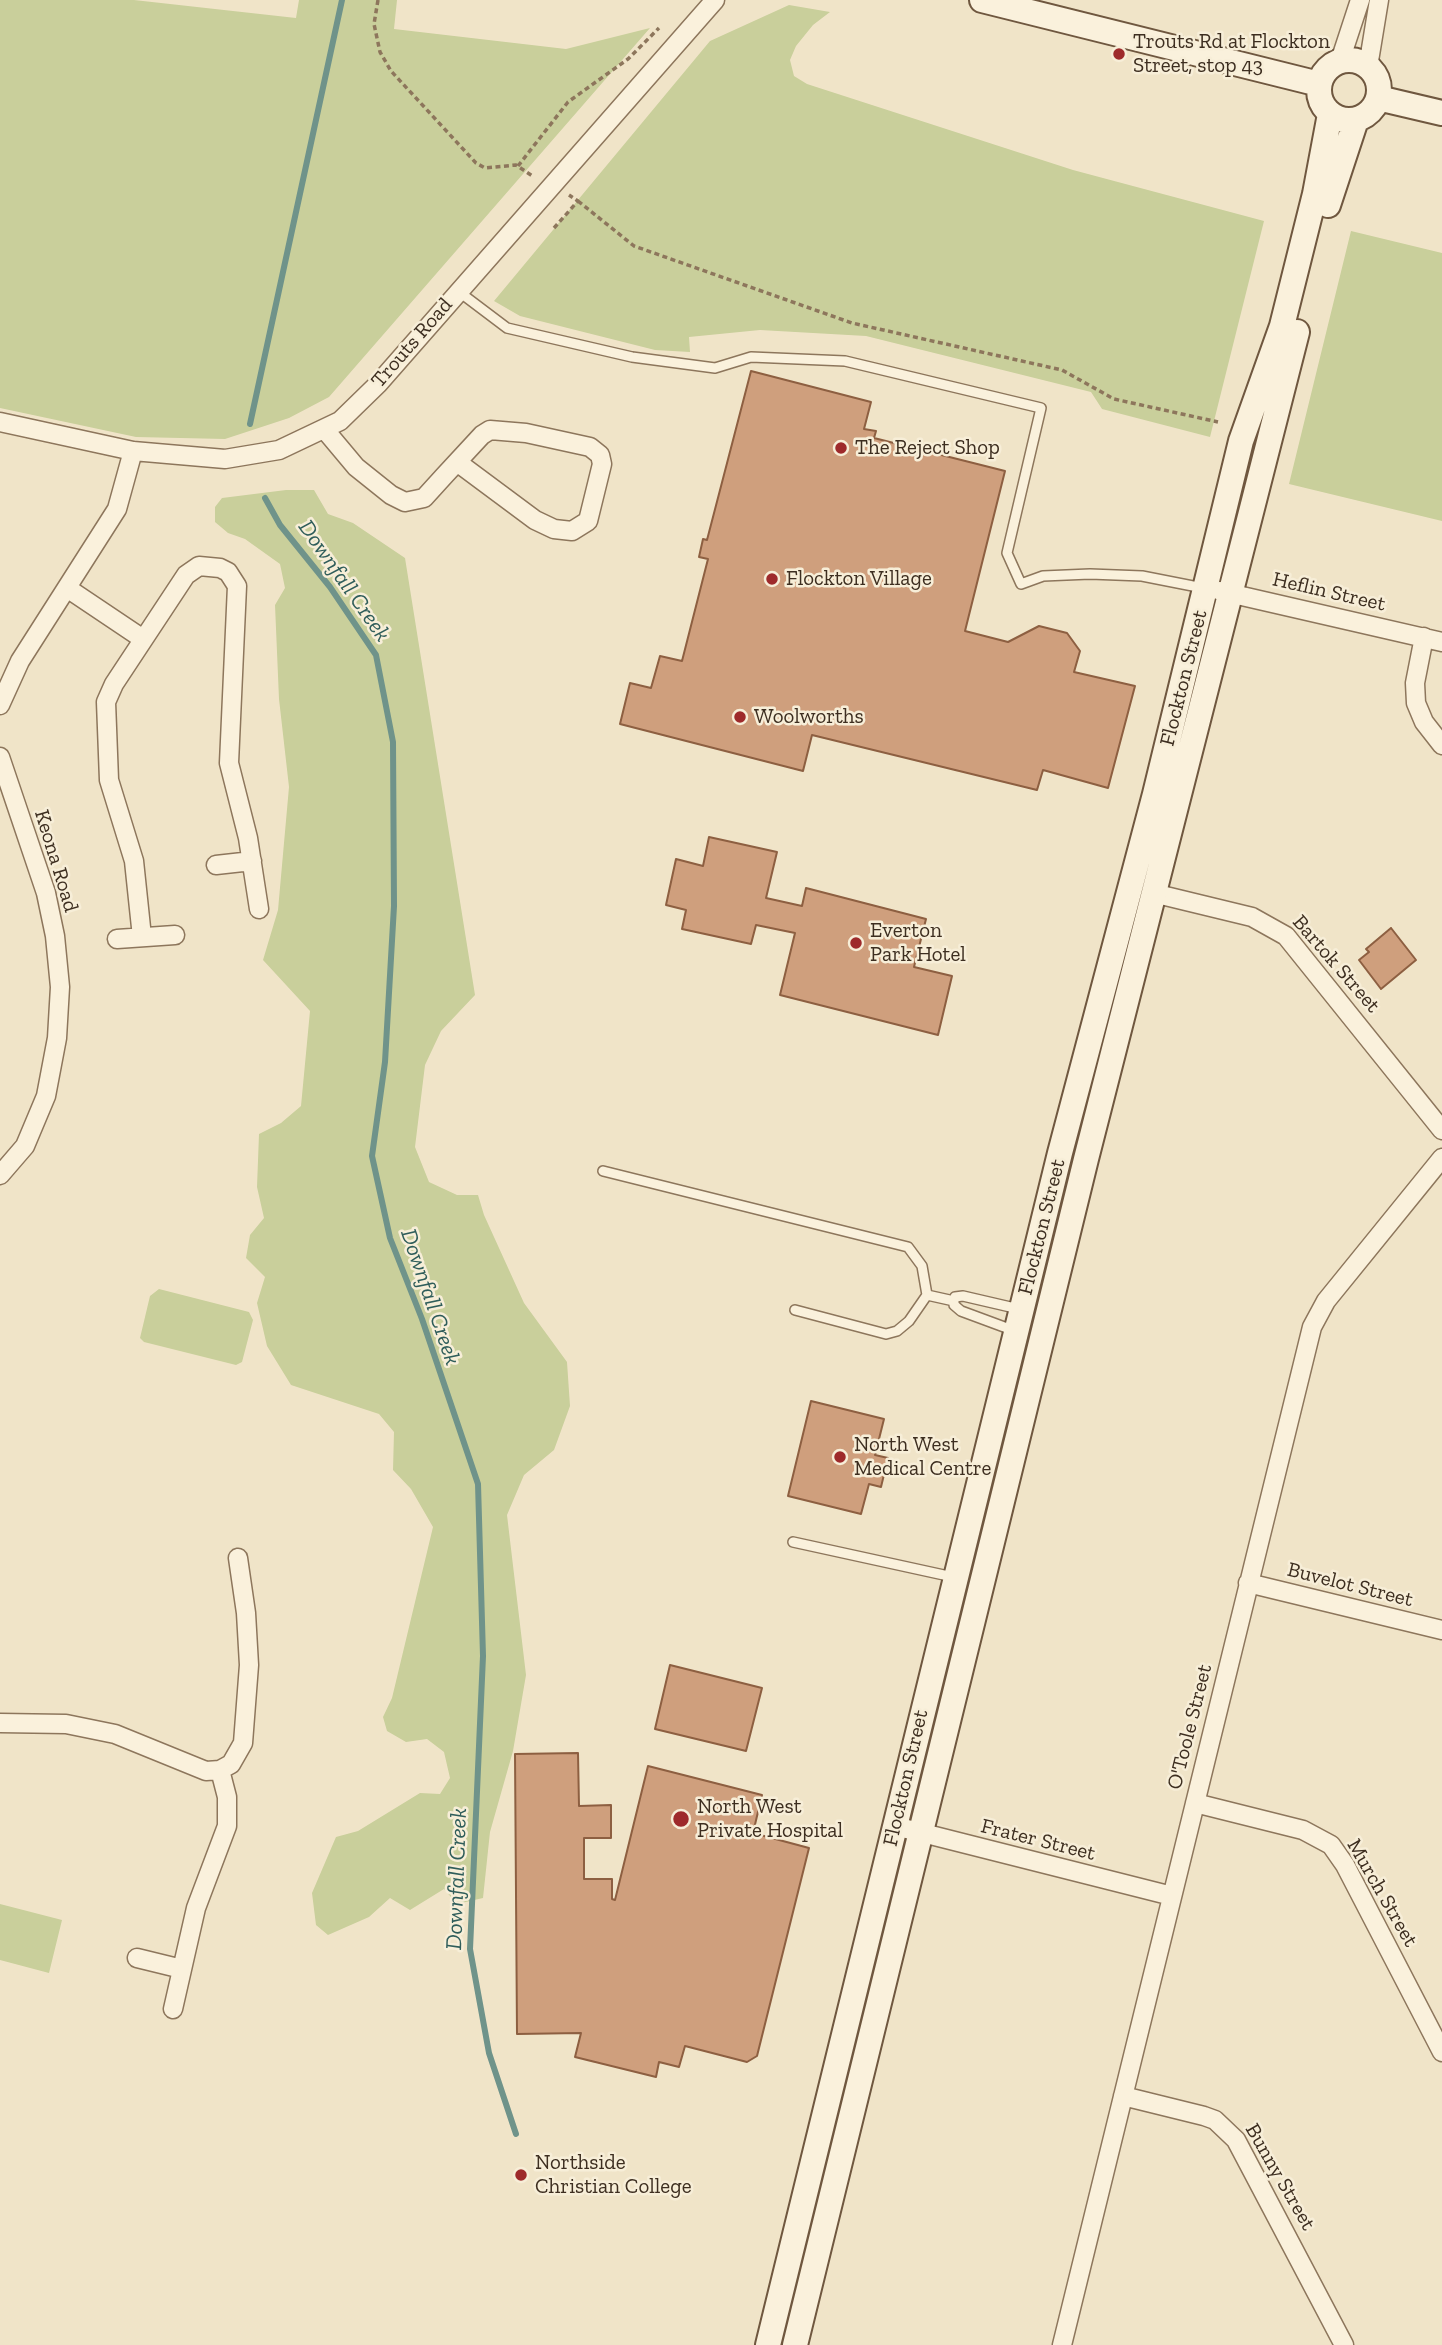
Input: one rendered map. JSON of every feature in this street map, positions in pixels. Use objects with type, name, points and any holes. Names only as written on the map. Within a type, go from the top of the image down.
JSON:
[{"type":"street","name":"Trouts Road","points":[[0,422],[133,451],[190,458],[240,458],[279,450],[325,430],[340,421],[363,400],[715,0]]},
{"type":"street","points":[[982,0],[1319,84]]},
{"type":"street","points":[[1340,61],[1360,0]]},
{"type":"street","points":[[1368,67],[1379,0]]},
{"type":"street","points":[[1350,60],[1368,67],[1378,81],[1378,98],[1370,112],[1356,120],[1346,121],[1330,114],[1320,100],[1319,84],[1326,69],[1340,61],[1350,60]]},
{"type":"street","points":[[1378,98],[1442,113]]},
{"type":"street","name":"Flockton Street","points":[[795,2345],[1153,892],[1217,590],[1241,441],[1282,326],[1320,174],[1330,114]]},
{"type":"street","name":"Flockton Street","points":[[768,2345],[1019,1321],[1217,590],[1330,198],[1356,120]]},
{"type":"street","points":[[325,430],[356,467],[391,495],[405,502],[424,498],[457,462],[486,432],[495,430],[590,447],[598,451],[603,464],[588,521],[572,531],[554,528],[535,520],[457,462]]},
{"type":"street","points":[[0,705],[20,661],[117,509],[133,451]]},
{"type":"street","points":[[142,937],[134,861],[109,780],[105,718],[109,692],[192,568],[213,565],[233,578],[237,586],[238,605],[229,715],[229,762],[251,861],[258,909]]},
{"type":"street","points":[[67,588],[143,639]]},
{"type":"street","name":"Heflin Street","points":[[1217,590],[1442,642]]},
{"type":"street","points":[[1424,637],[1415,683],[1416,703],[1424,722],[1442,745]]},
{"type":"street","name":"Keona Road","points":[[0,757],[46,893],[55,936],[60,987],[57,1038],[46,1097],[25,1146],[0,1175]]},
{"type":"street","points":[[216,865],[251,861]]},
{"type":"street","name":"Bartok Street","points":[[1153,892],[1252,917],[1286,936],[1442,1129]]},
{"type":"street","points":[[117,939],[175,935]]},
{"type":"street","name":"O'Toole Street","points":[[1062,2345],[1312,1327],[1326,1301],[1442,1158]]},
{"type":"street","points":[[0,1723],[38,1722],[94,1729],[136,1741],[199,1769],[220,1770],[237,1759],[245,1730],[249,1642],[238,1558]]},
{"type":"street","name":"Buvelot Street","points":[[1248,1583],[1442,1630]]},
{"type":"street","points":[[173,2010],[196,1908],[227,1826],[227,1797],[220,1770]]},
{"type":"street","name":"Murch Street","points":[[1195,1803],[1303,1830],[1331,1845],[1345,1865],[1442,2052]]},
{"type":"street","name":"Frater Street","points":[[895,1826],[1172,1896]]},
{"type":"street","points":[[137,1958],[182,1969]]},
{"type":"street","name":"Bunny Street","points":[[1123,2096],[1215,2120],[1236,2140],[1344,2345]]},
{"type":"lane","points":[[458,291],[507,328],[632,357],[715,368],[751,357],[845,361],[1041,408],[1007,553],[1021,584],[1043,576],[1090,574],[1142,576],[1217,590]]},
{"type":"lane","points":[[603,1171],[908,1247],[922,1266],[926,1296],[909,1321],[892,1333],[795,1310]]},
{"type":"lane","points":[[926,1296],[954,1301]]},
{"type":"lane","points":[[963,1296],[1019,1321],[961,1311],[954,1306],[955,1297],[963,1296]]},
{"type":"lane","points":[[793,1542],[955,1578]]},
{"type":"path","points":[[378,0],[374,23],[380,52],[391,71],[476,163],[485,168],[518,166],[536,178]]},
{"type":"path","points":[[518,166],[568,102],[590,89],[628,59],[659,28]]},
{"type":"path","points":[[565,193],[634,246],[852,323],[1062,370],[1114,400],[1218,422]]},
{"type":"path","points":[[554,228],[578,201]]},
{"type":"green space","points":[[0,0],[134,0],[296,18],[299,0],[397,0],[394,29],[566,49],[650,28],[329,397],[289,418],[225,439],[136,437],[0,408]]},
{"type":"green space","points":[[789,5],[830,12],[813,25],[796,46],[790,60],[794,76],[807,84],[1073,170],[1264,221],[1210,437],[1102,409],[1091,392],[866,336],[760,330],[689,337],[690,352],[655,350],[520,316],[494,301],[710,41]]},
{"type":"green space","points":[[1351,231],[1442,253],[1442,521],[1289,484]]},
{"type":"green space","points":[[286,490],[314,490],[328,514],[353,523],[405,558],[475,995],[441,1031],[425,1065],[415,1147],[429,1182],[457,1195],[478,1195],[484,1215],[524,1303],[567,1362],[570,1406],[554,1450],[524,1475],[507,1515],[526,1675],[513,1751],[490,1832],[483,1898],[457,1904],[444,1889],[410,1910],[390,1898],[369,1917],[328,1935],[316,1925],[312,1893],[336,1837],[358,1831],[420,1793],[440,1794],[450,1778],[444,1752],[427,1739],[406,1742],[387,1731],[383,1717],[392,1698],[433,1527],[411,1489],[393,1470],[394,1432],[379,1414],[291,1385],[267,1346],[257,1303],[265,1277],[246,1258],[250,1235],[264,1218],[257,1187],[259,1134],[281,1123],[301,1106],[310,1011],[263,960],[278,910],[289,787],[279,699],[275,605],[285,588],[280,564],[245,539],[228,533],[215,522],[215,507],[222,498]]},
{"type":"green space","points":[[159,1289],[249,1312],[253,1320],[242,1362],[236,1365],[144,1342],[140,1338],[150,1296]]},
{"type":"green space","points":[[0,1904],[62,1920],[49,1973],[0,1960]]},
{"type":"building","name":"Flockton Village","points":[[751,371],[871,402],[864,429],[876,431],[874,438],[1005,471],[965,631],[1008,642],[1039,626],[1067,633],[1080,651],[1074,672],[1135,686],[1108,788],[1043,770],[1037,790],[812,735],[803,771],[620,724],[630,683],[651,688],[660,656],[682,661],[708,559],[699,557],[703,539],[707,540]]},
{"type":"building","name":"Everton Park Hotel","points":[[709,837],[777,852],[766,898],[802,906],[806,888],[926,919],[914,967],[952,976],[938,1035],[780,995],[795,933],[756,925],[751,944],[682,929],[686,910],[666,905],[676,859],[703,866]]},
{"type":"building","points":[[1391,928],[1416,960],[1381,989],[1359,960],[1369,952],[1366,949]]},
{"type":"building","name":"North West Medical Centre","points":[[811,1401],[884,1419],[875,1455],[888,1458],[881,1487],[869,1484],[861,1514],[788,1496]]},
{"type":"building","points":[[670,1665],[762,1688],[746,1751],[655,1729]]},
{"type":"building","points":[[578,1753],[579,1806],[611,1805],[611,1838],[584,1838],[584,1879],[612,1879],[612,1899],[615,1900],[648,1766],[762,1795],[753,1833],[809,1848],[757,2056],[747,2062],[685,2046],[679,2067],[659,2062],[656,2077],[575,2057],[581,2033],[517,2034],[515,1754]]},
{"type":"waterway","name":"Downfall Creek","points":[[250,424],[342,0]]},
{"type":"waterway","name":"Downfall Creek","points":[[265,498],[280,525],[330,587],[376,655],[393,742],[394,906],[385,1062],[372,1156],[390,1238],[422,1319],[478,1484],[483,1656],[470,1949],[489,2053],[516,2134]]},
{"type":"place","name":"Trouts Rd at Flockton Street, stop 43","points":[[1119,54]]},
{"type":"place","name":"The Reject Shop","points":[[841,448]]},
{"type":"place","name":"Flockton Village","points":[[772,579]]},
{"type":"place","name":"Woolworths","points":[[740,717]]},
{"type":"place","name":"Everton Park Hotel","points":[[856,943]]},
{"type":"place","name":"North West Medical Centre","points":[[840,1457]]},
{"type":"place","name":"North West Private Hospital","points":[[681,1819]]},
{"type":"place","name":"Northside Christian College","points":[[521,2175]]}]
